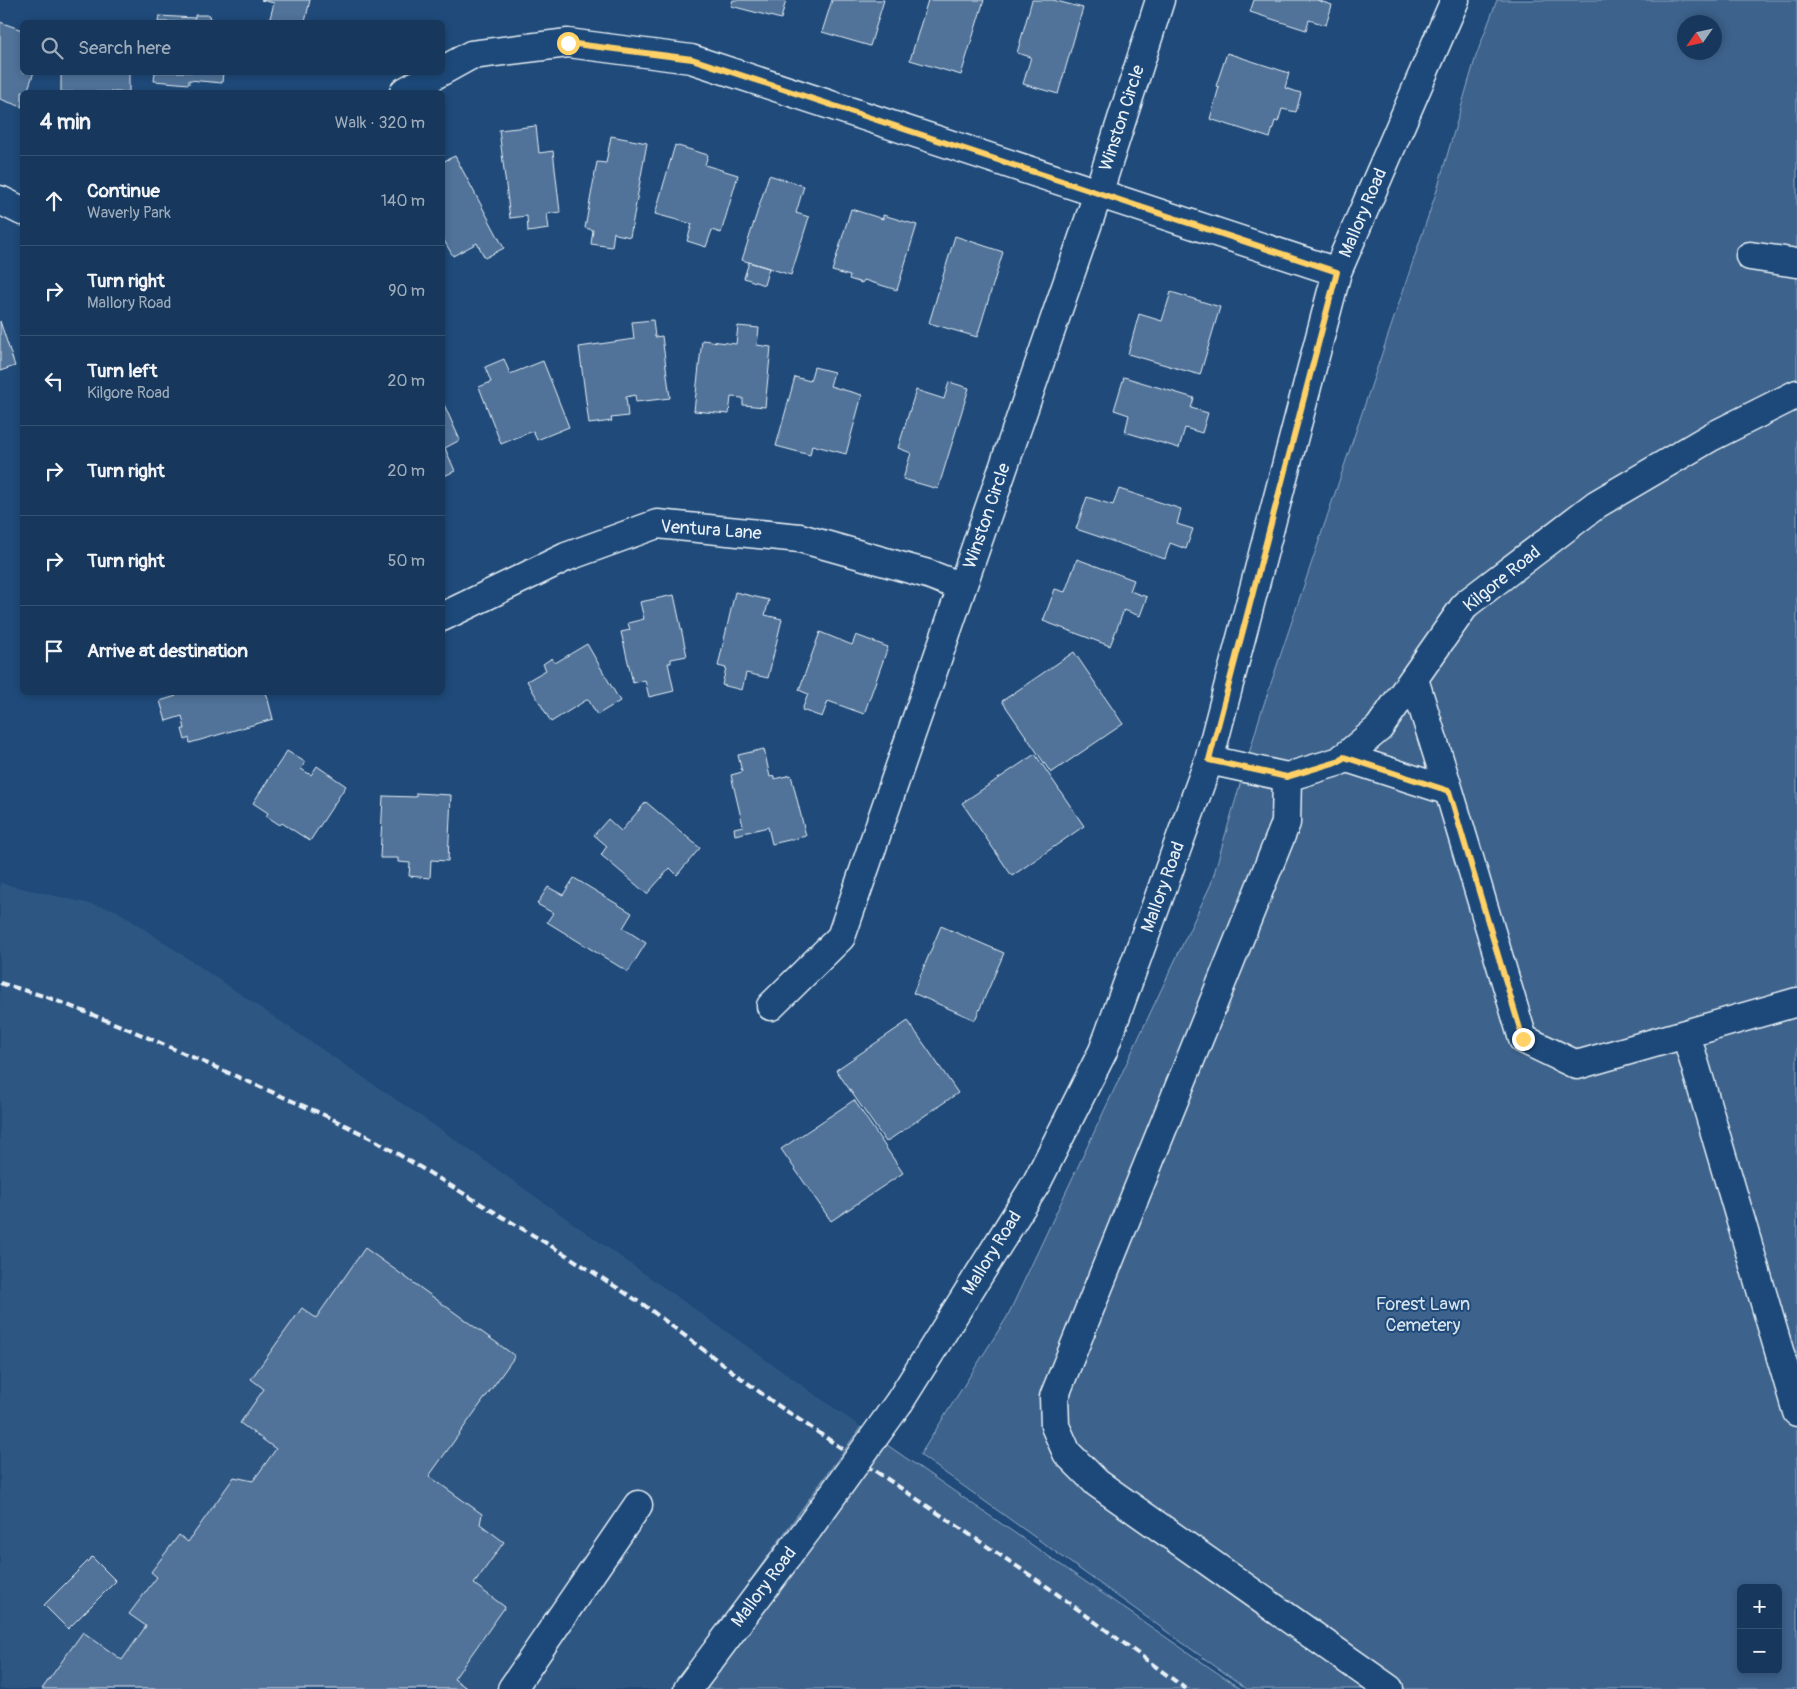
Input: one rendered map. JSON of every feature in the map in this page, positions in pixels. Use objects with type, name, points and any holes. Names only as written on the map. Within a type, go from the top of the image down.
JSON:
[{"type":"street","name":"Winston Circle","points":[[771,1006],[841,938],[1098,194],[1160,0]]},
{"type":"street","name":"Mallory Road","points":[[688,1689],[808,1529],[900,1401],[1037,1182],[1103,1051],[1209,760],[1337,272],[1455,0]]},
{"type":"street","points":[[445,70],[471,55],[568,43],[692,59],[1337,272]]},
{"type":"street","points":[[408,90],[435,75]]},
{"type":"street","points":[[0,200],[20,209]]},
{"type":"street","points":[[1750,256],[1797,263]]},
{"type":"street","name":"Kilgore Road","points":[[1209,760],[1287,777],[1340,761],[1379,728],[1466,604],[1597,504],[1711,437],[1797,394]]},
{"type":"street","name":"Ventura Lane","points":[[445,617],[566,557],[657,524],[800,538],[928,574],[962,587]]},
{"type":"street","points":[[1414,679],[1523,1039],[1577,1065],[1797,1002]]},
{"type":"street","points":[[1344,757],[1449,791]]},
{"type":"street","points":[[1287,777],[1286,823],[1054,1397],[1055,1426],[1067,1453],[1097,1482],[1389,1689]]},
{"type":"street","points":[[1686,1034],[1797,1412]]},
{"type":"street","points":[[512,1689],[638,1505]]},
{"type":"shaded area","points":[[0,883],[116,910],[447,1134],[861,1427],[672,1689],[0,1689]]},
{"type":"green space","name":"Forest Lawn Cemetery","points":[[1497,0],[1797,0],[1797,1689],[1247,1689],[920,1455],[1007,1317],[1211,884],[1260,716],[1437,190],[1476,56]]},
{"type":"green space","points":[[861,1427],[1241,1689],[672,1689]]},
{"type":"building","points":[[261,0],[310,0],[305,20],[270,20],[274,3]]},
{"type":"building","points":[[733,0],[786,0],[781,19],[731,6]]},
{"type":"building","points":[[832,0],[884,0],[870,46],[822,32]]},
{"type":"building","points":[[928,0],[984,0],[961,75],[910,60]]},
{"type":"building","points":[[1032,0],[1053,0],[1083,8],[1058,94],[1023,84],[1031,57],[1017,53]]},
{"type":"building","points":[[1254,0],[1317,0],[1332,5],[1326,25],[1309,20],[1306,30],[1250,12]]},
{"type":"building","points":[[195,15],[210,15],[209,19],[226,20],[158,20],[159,16],[195,18]]},
{"type":"building","points":[[0,22],[20,29],[20,75],[33,75],[28,90],[20,90],[20,106],[0,99]]},
{"type":"building","points":[[1227,53],[1289,73],[1285,88],[1301,93],[1296,112],[1282,109],[1278,122],[1275,121],[1270,138],[1210,119],[1219,87],[1216,86]]},
{"type":"building","points":[[61,75],[129,75],[129,90],[61,90]]},
{"type":"building","points":[[155,75],[223,75],[222,83],[189,80],[189,84],[154,81]]},
{"type":"building","points":[[536,126],[539,153],[553,151],[560,212],[547,214],[549,229],[528,232],[527,216],[510,218],[499,130]]},
{"type":"building","points":[[611,136],[647,143],[630,237],[614,232],[612,247],[591,244],[593,230],[585,228],[597,162],[606,163]]},
{"type":"building","points":[[675,145],[708,155],[705,165],[738,175],[721,233],[712,230],[706,247],[687,241],[692,224],[655,214]]},
{"type":"building","points":[[455,156],[504,248],[485,258],[477,243],[453,256],[445,242],[445,161]]},
{"type":"building","points":[[769,175],[804,186],[796,213],[809,217],[791,275],[742,260]]},
{"type":"building","points":[[851,209],[883,219],[883,215],[917,225],[897,290],[864,280],[862,283],[849,279],[850,276],[832,271]]},
{"type":"building","points":[[955,236],[1003,252],[977,337],[929,323]]},
{"type":"building","points":[[749,262],[769,268],[764,285],[744,278]]},
{"type":"building","points":[[1171,292],[1220,307],[1200,375],[1128,354],[1139,314],[1162,321]]},
{"type":"building","points":[[653,320],[655,337],[662,336],[670,398],[636,402],[635,395],[626,397],[628,416],[611,418],[612,421],[589,424],[579,347],[634,339],[632,322]]},
{"type":"building","points":[[0,321],[15,366],[0,371]]},
{"type":"building","points":[[738,326],[759,328],[757,345],[771,347],[765,407],[743,405],[743,398],[731,397],[729,414],[694,411],[702,340],[736,344]]},
{"type":"building","points":[[504,359],[510,374],[543,361],[569,427],[537,440],[533,431],[501,444],[479,387],[491,382],[485,367]]},
{"type":"building","points":[[814,367],[834,372],[830,386],[862,395],[846,454],[812,445],[810,455],[776,446],[795,377],[810,381]]},
{"type":"building","points":[[1124,377],[1194,398],[1191,408],[1208,413],[1202,433],[1185,428],[1179,448],[1125,432],[1129,415],[1114,410]]},
{"type":"building","points":[[949,382],[969,388],[938,489],[903,479],[911,453],[898,448],[916,390],[944,399]]},
{"type":"building","points":[[445,407],[460,440],[445,448]]},
{"type":"building","points":[[445,448],[455,471],[445,476]]},
{"type":"building","points":[[1119,489],[1181,509],[1177,524],[1193,529],[1186,549],[1170,543],[1165,559],[1076,529],[1087,497],[1113,505]]},
{"type":"building","points":[[1077,559],[1134,580],[1130,591],[1147,597],[1140,616],[1124,610],[1110,646],[1043,621],[1055,589],[1065,592]]},
{"type":"building","points":[[735,592],[769,600],[765,615],[782,619],[768,678],[746,673],[742,690],[722,685],[726,668],[718,666]]},
{"type":"building","points":[[674,595],[687,656],[671,659],[671,663],[668,663],[674,691],[649,697],[645,680],[633,683],[621,632],[630,630],[628,623],[644,619],[640,602]]},
{"type":"building","points":[[820,632],[852,645],[856,635],[888,647],[864,714],[828,701],[822,717],[802,710],[808,694],[799,690]]},
{"type":"building","points":[[587,644],[620,701],[597,715],[588,699],[551,722],[527,681],[546,670],[543,664],[552,658],[555,663]]},
{"type":"building","points":[[1074,652],[1123,724],[1051,773],[1002,701]]},
{"type":"building","points":[[267,695],[273,719],[190,743],[189,738],[185,740],[182,729],[185,729],[182,716],[166,721],[160,701],[176,696]]},
{"type":"building","points":[[764,749],[770,777],[774,776],[774,779],[791,775],[806,836],[772,844],[768,827],[735,835],[734,828],[743,826],[731,775],[742,772],[738,755]]},
{"type":"building","points":[[287,751],[305,762],[301,769],[311,775],[317,766],[346,786],[310,841],[282,823],[280,825],[266,816],[268,813],[253,803]]},
{"type":"building","points":[[1035,754],[1084,826],[1012,876],[962,803]]},
{"type":"building","points":[[416,793],[451,795],[448,861],[431,860],[430,878],[409,876],[410,863],[398,862],[398,858],[380,858],[383,796],[416,797]]},
{"type":"building","points":[[646,802],[700,848],[677,875],[670,868],[647,894],[601,855],[607,846],[594,835],[608,819],[621,831]]},
{"type":"building","points":[[574,878],[632,913],[623,928],[646,943],[628,972],[547,922],[553,913],[537,904],[548,887],[563,895]]},
{"type":"building","points":[[941,926],[1004,953],[975,1020],[913,993]]},
{"type":"building","points":[[908,1021],[958,1093],[886,1142],[836,1070]]},
{"type":"building","points":[[854,1100],[903,1173],[831,1221],[781,1149]]},
{"type":"building","points":[[365,1248],[515,1356],[429,1476],[482,1514],[480,1524],[504,1542],[474,1584],[505,1607],[454,1679],[468,1689],[42,1689],[83,1632],[122,1660],[146,1626],[129,1614],[157,1577],[151,1572],[179,1535],[188,1542],[234,1477],[253,1481],[276,1449],[240,1423],[264,1389],[251,1379],[302,1308],[316,1318]]},
{"type":"building","points":[[92,1557],[116,1581],[68,1629],[44,1605]]},
{"type":"railway","points":[[0,983],[47,997],[126,1028],[322,1114],[373,1139],[571,1258],[644,1305],[773,1402],[1049,1588],[1186,1689]]},
{"type":"route","points":[[568,43],[692,59],[1337,272],[1209,760],[1287,777],[1340,761],[1344,757],[1449,791],[1523,1039]]}]
